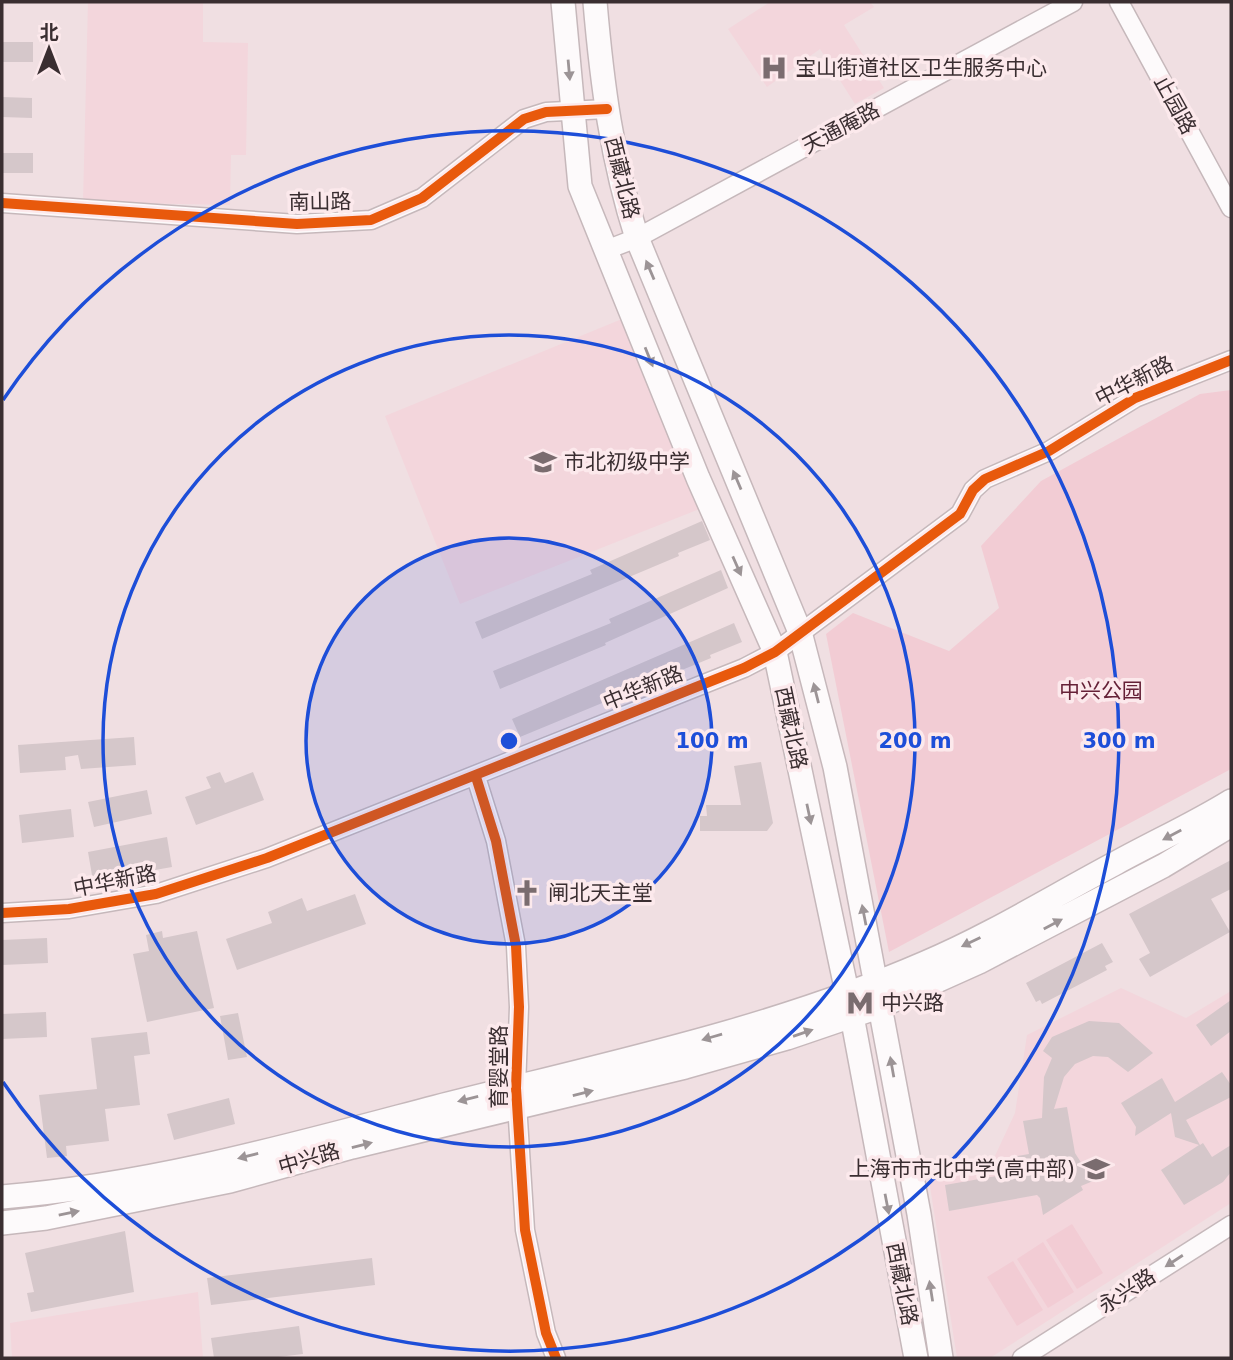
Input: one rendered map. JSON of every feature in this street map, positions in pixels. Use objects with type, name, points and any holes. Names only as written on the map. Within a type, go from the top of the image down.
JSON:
[{"type":"main road","name":"西藏北路","points":[[563,2],[580,186],[698,478],[775,652],[852,1016],[916,1358]]},
{"type":"main road","name":"西藏北路","points":[[595,2],[607,109],[619,182],[637,238],[800,632],[835,767],[919,1214],[942,1358]]},
{"type":"main road","name":"中兴路","points":[[2,1223],[46,1218],[230,1181],[517,1098],[781,1017],[876,982],[971,942],[1231,802]]},
{"type":"main road","name":"中兴路","points":[[2,1197],[75,1190],[202,1168],[517,1098],[685,1067],[881,1006],[979,962],[1163,866],[1231,825]]},
{"type":"street","name":"天通庵路","points":[[606,250],[637,238],[1073,2]]},
{"type":"street","name":"止园路","points":[[1119,2],[1231,208]]},
{"type":"street","name":"南山路","points":[[2,203],[298,224],[371,220],[422,198],[524,119],[546,112],[607,109]]},
{"type":"street","name":"中华新路","points":[[2,913],[69,909],[156,894],[267,858],[744,668],[775,652],[960,514],[973,490],[985,479],[1049,452],[1135,398],[1231,360]]},
{"type":"street","name":"育婴堂路","points":[[475,776],[496,841],[516,946],[519,1007],[517,1098],[525,1230],[545,1333],[556,1358]]},
{"type":"street","name":"永兴路","points":[[1023,1358],[1231,1225]]},
{"type":"shaded area","points":[[88,2],[203,2],[203,42],[248,43],[246,155],[231,155],[230,205],[83,202]]},
{"type":"shaded area","name":"宝山街道社区卫生服务中心","points":[[770,2],[870,2],[874,7],[844,25],[884,88],[855,104],[820,49],[767,87],[728,29]]},
{"type":"shaded area","name":"市北初级中学","points":[[622,319],[702,508],[460,604],[385,416]]},
{"type":"shaded area","name":"上海市市北中学(高中部)","points":[[1121,988],[1186,1018],[1231,991],[1231,1203],[990,1358],[957,1358],[929,1180],[994,1158],[1015,1113],[1027,1035]]},
{"type":"shaded area","points":[[198,1292],[203,1358],[12,1358],[10,1323]]},
{"type":"green space","name":"中兴公园","points":[[1231,390],[1231,769],[889,952],[826,634],[853,613],[949,651],[999,608],[981,546],[1041,481],[1200,394]]},
{"type":"green space","points":[[1072,1224],[1103,1273],[1077,1289],[1046,1240]]},
{"type":"green space","points":[[1043,1242],[1074,1292],[1048,1308],[1017,1259]]},
{"type":"green space","points":[[1013,1261],[1043,1310],[1017,1326],[987,1277]]},
{"type":"building","points":[[2,42],[33,42],[33,62],[2,62]]},
{"type":"building","points":[[2,97],[32,98],[32,118],[2,117]]},
{"type":"building","points":[[2,153],[33,153],[33,173],[2,173]]},
{"type":"building","points":[[702,521],[710,540],[678,553],[679,556],[482,639],[475,622],[592,574],[590,570]]},
{"type":"building","points":[[721,570],[728,588],[605,643],[606,645],[500,689],[493,671],[611,623],[609,619]]},
{"type":"building","points":[[734,623],[742,642],[710,655],[711,658],[520,737],[512,719]]},
{"type":"building","points":[[134,737],[136,765],[81,769],[78,755],[65,757],[66,770],[20,773],[18,745]]},
{"type":"building","points":[[761,762],[773,823],[767,831],[700,831],[700,816],[707,816],[706,805],[741,805],[734,766]]},
{"type":"building","points":[[220,772],[225,783],[253,772],[264,800],[196,825],[185,797],[211,788],[206,777]]},
{"type":"building","points":[[147,790],[152,814],[94,827],[88,802]]},
{"type":"building","points":[[71,809],[74,837],[22,843],[19,815]]},
{"type":"building","points":[[167,837],[172,867],[93,881],[88,852]]},
{"type":"building","points":[[1231,860],[1231,889],[1211,899],[1230,932],[1150,977],[1139,959],[1150,953],[1129,914]]},
{"type":"building","points":[[355,894],[366,924],[237,970],[226,939],[272,923],[268,912],[302,898],[307,911]]},
{"type":"building","points":[[162,931],[163,938],[197,931],[214,1008],[147,1022],[133,954],[149,951],[146,935]]},
{"type":"building","points":[[47,938],[48,963],[2,965],[2,940]]},
{"type":"building","points":[[1102,943],[1113,962],[1105,966],[1107,970],[1042,1004],[1040,1000],[1036,1002],[1026,983]]},
{"type":"building","points":[[1231,1000],[1231,1031],[1211,1046],[1196,1025]]},
{"type":"building","points":[[46,1012],[47,1037],[2,1039],[2,1014]]},
{"type":"building","points":[[238,1013],[247,1057],[228,1060],[220,1016]]},
{"type":"building","points":[[1089,1021],[1119,1023],[1153,1053],[1128,1072],[1108,1057],[1093,1056],[1075,1064],[1064,1077],[1054,1109],[1067,1107],[1075,1153],[1082,1164],[1096,1167],[1098,1179],[1081,1186],[1083,1190],[1043,1215],[1037,1195],[949,1211],[945,1185],[1008,1174],[1005,1158],[1029,1154],[1023,1121],[1042,1118],[1044,1077],[1052,1058],[1043,1051],[1052,1037]]},
{"type":"building","points":[[147,1032],[150,1054],[134,1056],[140,1105],[105,1109],[109,1141],[66,1146],[67,1156],[47,1158],[39,1095],[97,1089],[91,1038]]},
{"type":"building","points":[[1222,1072],[1231,1085],[1231,1097],[1186,1120],[1200,1145],[1203,1143],[1212,1157],[1231,1145],[1231,1172],[1223,1182],[1184,1205],[1161,1170],[1199,1145],[1175,1137],[1171,1113],[1135,1136],[1136,1127],[1121,1103],[1162,1078],[1175,1102]]},
{"type":"building","points":[[229,1098],[235,1124],[174,1140],[167,1114]]},
{"type":"building","points":[[125,1231],[134,1292],[31,1312],[27,1293],[34,1292],[25,1253]]},
{"type":"building","points":[[372,1258],[375,1285],[211,1305],[207,1278]]},
{"type":"building","points":[[299,1326],[303,1354],[270,1358],[214,1358],[211,1338]]},
{"type":"cycle path","points":[[2,203],[297,224],[371,220],[422,198],[524,119],[546,112],[607,109]]},
{"type":"cycle path","points":[[2,913],[69,909],[156,894],[267,858],[744,668],[775,652],[960,514],[973,490],[985,479],[1049,451],[1135,398],[1231,360]]},
{"type":"cycle path","points":[[476,777],[496,841],[516,946],[519,1007],[516,1088],[525,1230],[546,1333],[556,1358]]},
{"type":"place","name":"宝山街道社区卫生服务中心","points":[[774,68]]},
{"type":"place","name":"市北初级中学","points":[[543,462]]},
{"type":"place","name":"闸北天主堂","points":[[527,893]]},
{"type":"place","name":"中兴路","points":[[860,1003]]},
{"type":"place","name":"上海市市北中学(高中部)","points":[[1096,1169]]}]
